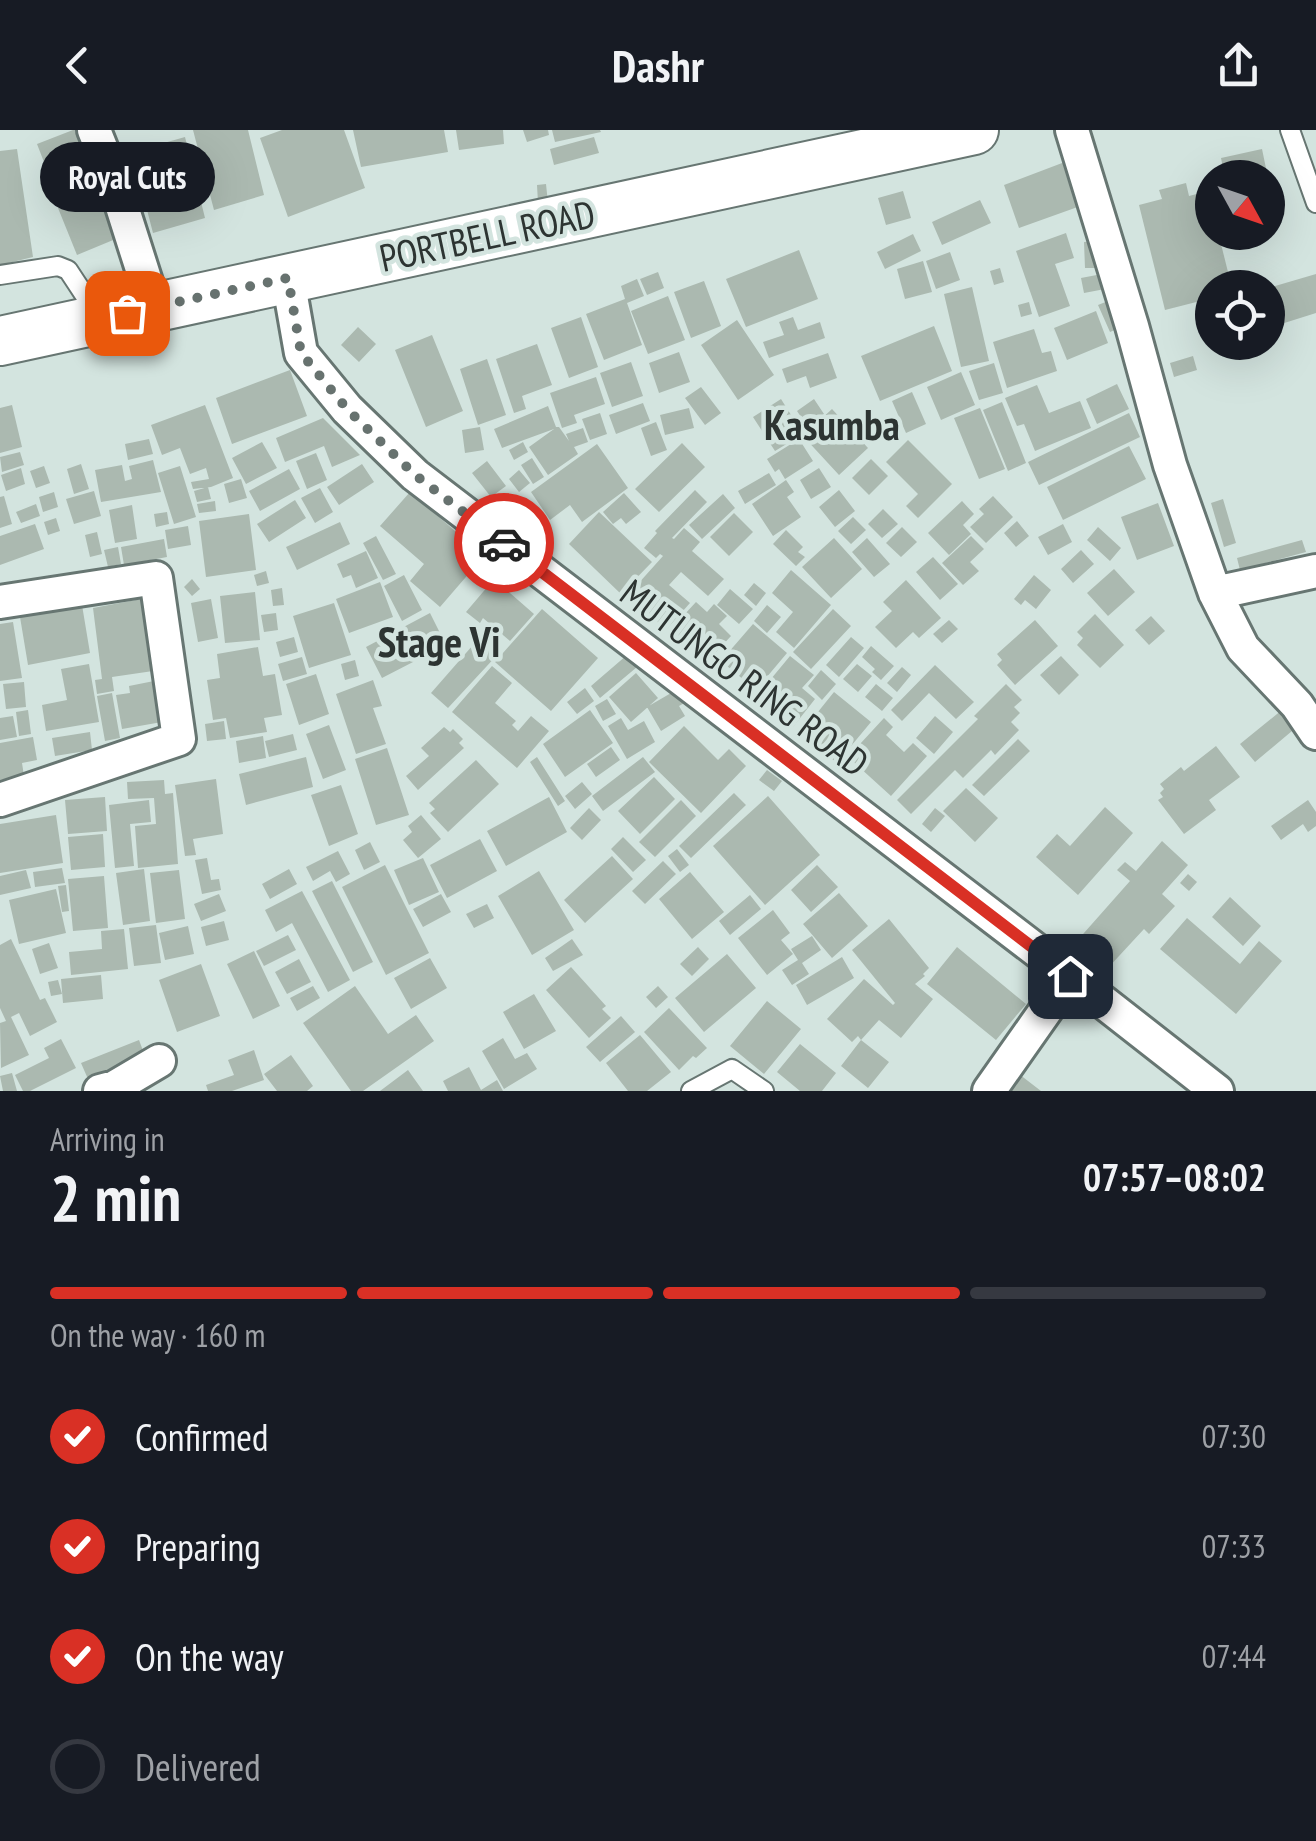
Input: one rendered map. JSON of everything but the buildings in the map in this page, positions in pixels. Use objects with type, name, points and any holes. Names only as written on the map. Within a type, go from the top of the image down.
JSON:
[{"type":"main road","name":"PORTBELL ROAD","points":[[0,341],[960,131]]},
{"type":"street","points":[[94,130],[154,308]]},
{"type":"street","points":[[1072,130],[1170,465],[1215,593],[1243,648],[1297,705],[1316,733]]},
{"type":"street","name":"MUTUNGO RING ROAD","points":[[288,278],[301,353],[347,409],[415,475],[1217,1091]]},
{"type":"street","points":[[1215,593],[1316,571]]},
{"type":"street","points":[[0,602],[156,578],[179,740],[0,800]]},
{"type":"street","points":[[989,1091],[1070,976]]},
{"type":"street","points":[[100,1091],[115,1087],[158,1061]]},
{"type":"lane","points":[[1290,130],[1316,203]]},
{"type":"lane","points":[[0,275],[58,266],[68,270],[100,319]]},
{"type":"lane","points":[[692,1091],[732,1069],[764,1091]]},
{"type":"way so far","points":[[127,313],[288,278],[301,353],[347,409],[415,475],[504,543]]},
{"type":"place","name":"Royal Cuts","points":[[127,313]]},
{"type":"district","name":"Kasumba","points":[[832,424]]},
{"type":"district","name":"Stage Vi","points":[[439,641]]},
{"type":"route","points":[[504,543],[1070,976]]}]
